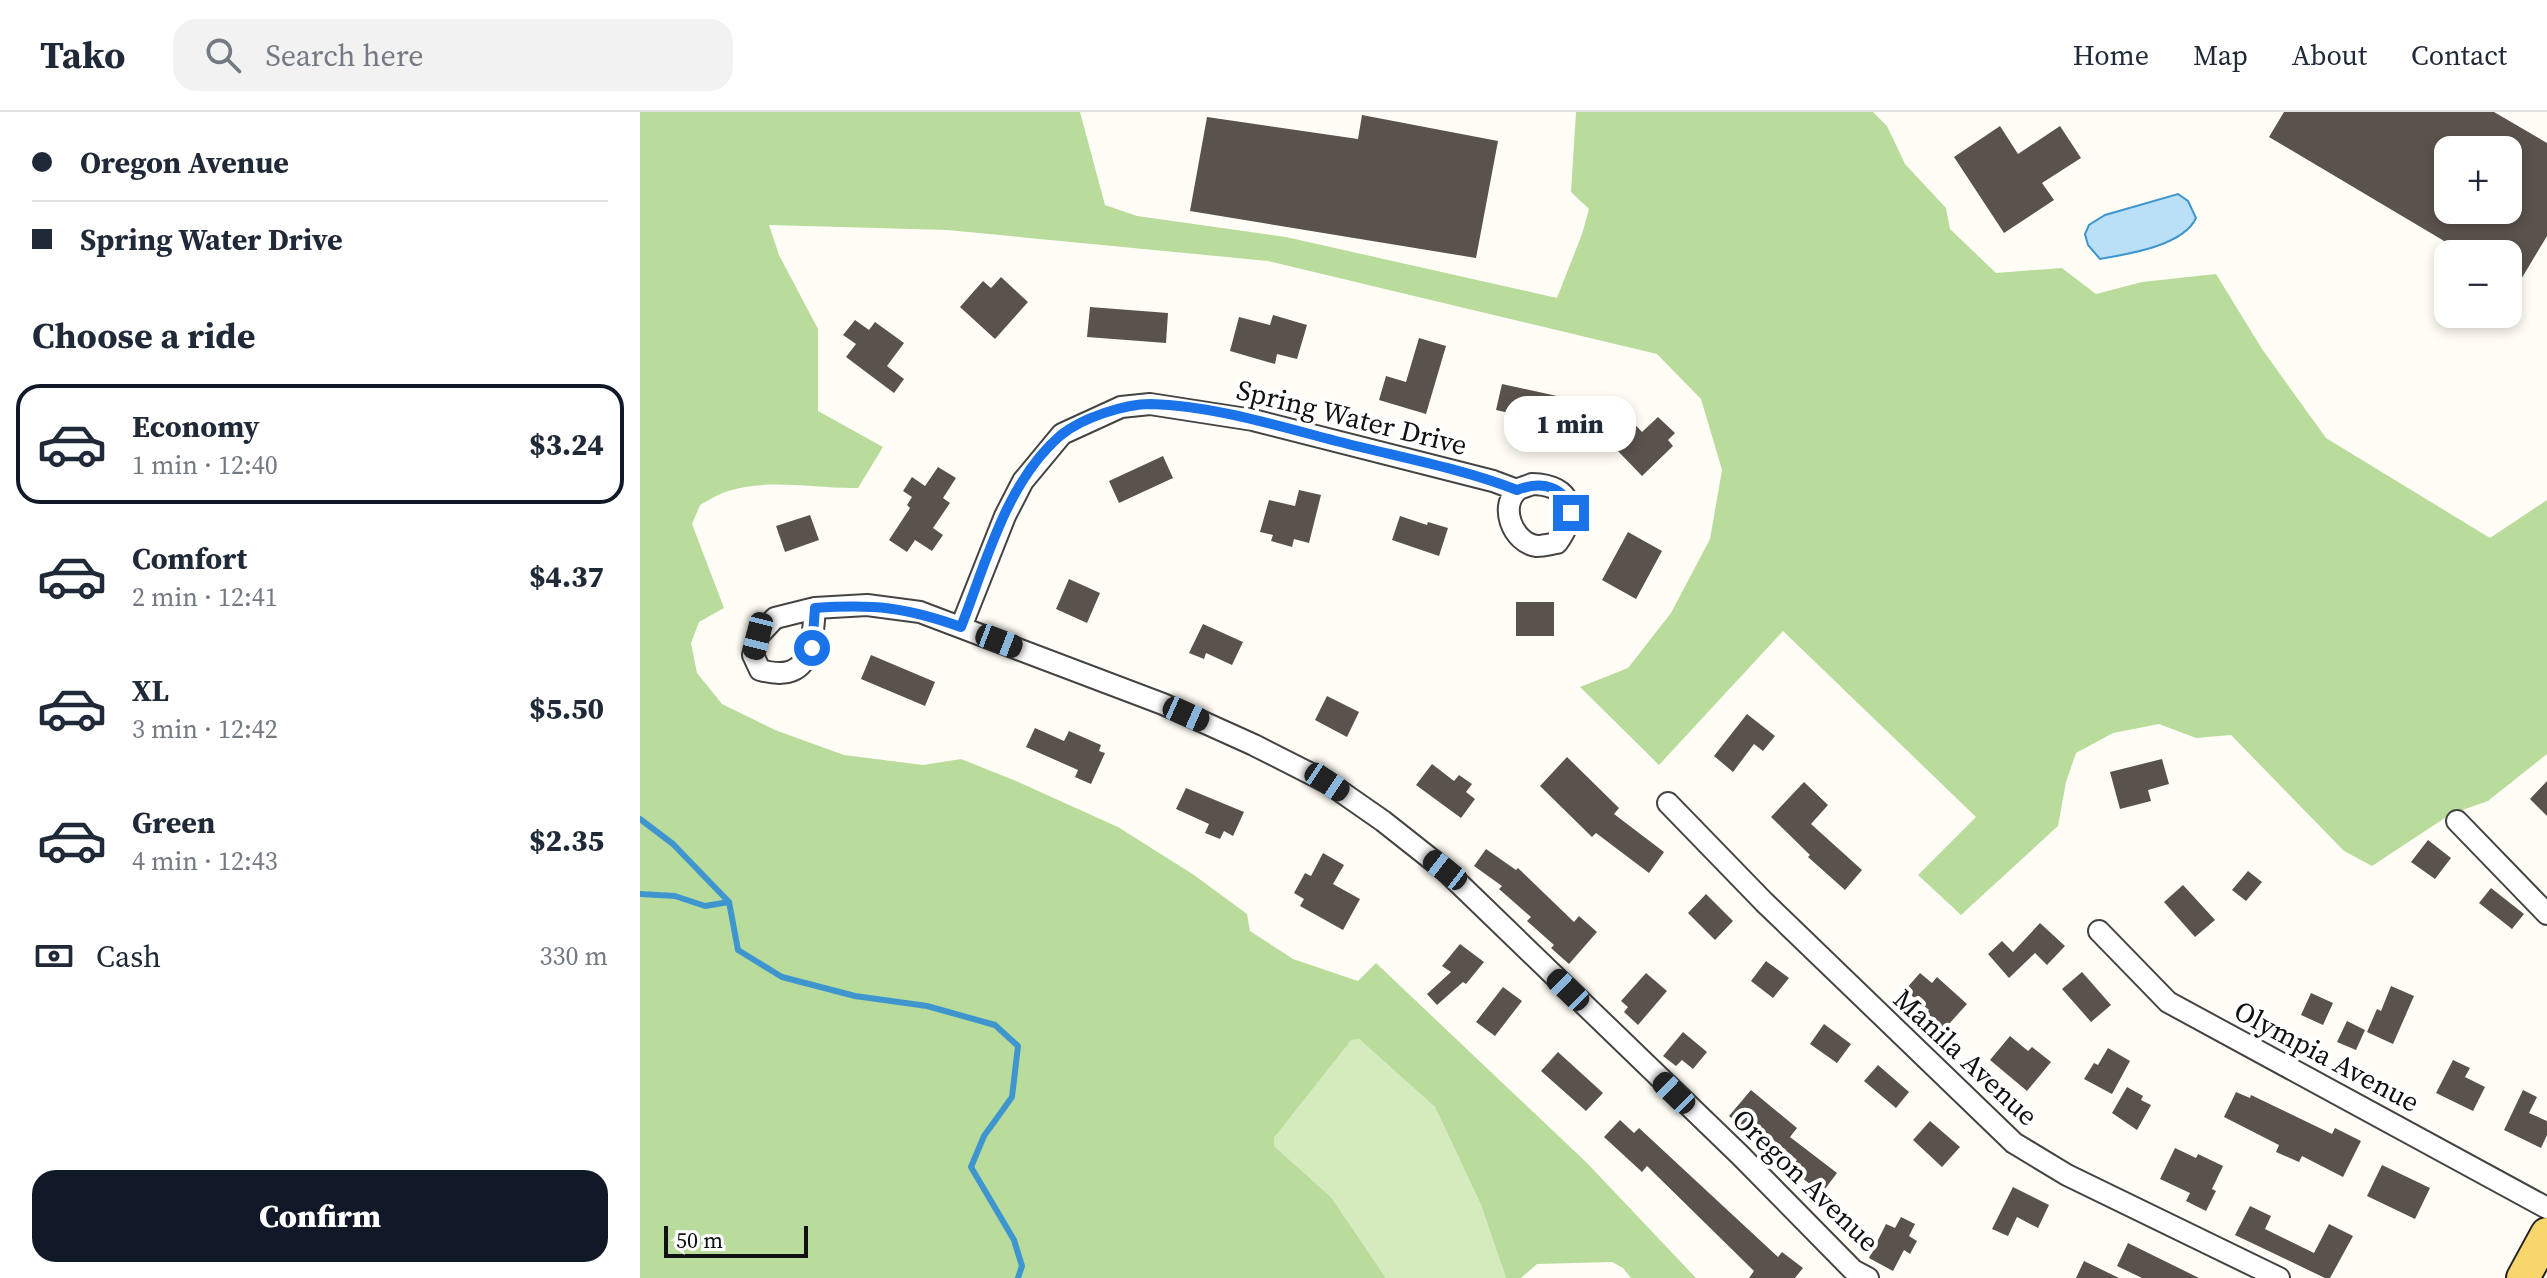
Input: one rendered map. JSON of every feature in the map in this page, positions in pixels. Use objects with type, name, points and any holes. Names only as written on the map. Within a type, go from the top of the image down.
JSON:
[{"type":"main road","points":[[2523,1278],[2547,1234]]},
{"type":"street","name":"Spring Water Drive","points":[[961,627],[1005,516],[1023,481],[1062,434],[1121,407],[1150,404],[1253,420],[1493,481],[1517,490]]},
{"type":"street","name":"Oregon Avenue","points":[[815,608],[867,605],[920,612],[1163,704],[1327,782],[1445,870],[1740,1155],[1853,1270],[1868,1278]]},
{"type":"street","name":"Manila Avenue","points":[[1668,803],[1764,902],[2014,1143],[2067,1175],[2279,1278]]},
{"type":"street","points":[[2457,821],[2547,914]]},
{"type":"street","name":"Olympia Avenue","points":[[2099,931],[2168,1002],[2547,1208]]},
{"type":"green space","points":[[640,112],[1080,112],[1105,205],[1137,216],[1286,237],[1557,298],[1589,209],[1571,192],[1576,112],[1873,112],[1887,126],[1905,164],[1946,208],[1950,229],[1996,273],[2062,268],[2096,294],[2142,282],[2216,274],[2262,349],[2326,438],[2490,538],[2547,500],[2547,754],[2488,801],[2451,814],[2372,866],[2344,851],[2231,735],[2196,738],[2159,724],[2113,733],[2076,753],[2066,782],[2058,826],[1961,915],[1918,875],[1976,817],[1783,631],[1659,765],[1580,687],[1628,668],[1671,613],[1710,539],[1722,470],[1701,399],[1657,354],[1268,261],[947,230],[769,225],[779,255],[818,329],[818,411],[883,447],[858,488],[760,485],[728,491],[700,505],[692,524],[724,608],[699,622],[691,643],[697,673],[722,704],[775,730],[844,755],[923,765],[961,759],[1118,827],[1194,875],[1247,914],[1250,931],[1293,959],[1358,981],[1376,963],[1587,1163],[1696,1278],[1631,1278],[1623,1268],[1612,1262],[1537,1264],[1521,1278],[1506,1278],[1481,1205],[1435,1107],[1359,1039],[1351,1040],[1274,1138],[1274,1146],[1331,1197],[1386,1278],[640,1278]]},
{"type":"green space","points":[[1351,1039],[1359,1039],[1435,1107],[1481,1205],[1506,1278],[1386,1278],[1331,1197],[1274,1146],[1274,1138]]},
{"type":"water","points":[[2178,194],[2188,201],[2196,218],[2179,236],[2154,247],[2100,259],[2088,245],[2085,234],[2089,225],[2105,215]]},
{"type":"building","points":[[2284,112],[2494,112],[2547,143],[2547,236],[2522,278],[2522,240],[2442,240],[2269,137]]},
{"type":"building","points":[[1362,115],[1498,141],[1476,258],[1190,211],[1207,117],[1358,139]]},
{"type":"building","points":[[2000,126],[2018,154],[2060,126],[2081,158],[2042,183],[2054,200],[2004,233],[1954,157]]},
{"type":"building","points":[[1001,277],[1028,302],[995,339],[960,307],[983,281],[991,288]]},
{"type":"building","points":[[1090,307],[1168,313],[1166,343],[1087,337]]},
{"type":"building","points":[[1273,315],[1307,325],[1297,359],[1277,354],[1275,364],[1230,351],[1239,317],[1270,325]]},
{"type":"building","points":[[855,320],[869,330],[875,322],[904,343],[887,366],[904,379],[894,393],[846,357],[856,344],[843,335]]},
{"type":"building","points":[[1419,338],[1446,346],[1426,414],[1379,400],[1386,376],[1406,382]]},
{"type":"building","points":[[1502,384],[1557,396],[1552,418],[1533,414],[1532,418],[1496,410]]},
{"type":"building","points":[[1625,414],[1642,432],[1658,417],[1675,433],[1668,440],[1673,446],[1642,476],[1616,449],[1621,445],[1607,430]]},
{"type":"building","points":[[1163,456],[1173,478],[1119,503],[1109,481]]},
{"type":"building","points":[[938,467],[956,478],[943,498],[950,503],[933,528],[943,535],[932,551],[915,540],[907,552],[889,540],[910,508],[907,505],[912,497],[903,491],[912,477],[925,486]]},
{"type":"building","points":[[1299,490],[1321,495],[1309,543],[1294,539],[1292,547],[1271,541],[1273,535],[1260,532],[1269,500],[1295,506]]},
{"type":"building","points":[[810,515],[819,540],[785,552],[776,526]]},
{"type":"building","points":[[1400,516],[1448,528],[1439,556],[1392,540]]},
{"type":"building","points":[[1628,532],[1662,551],[1636,599],[1602,580]]},
{"type":"building","points":[[1069,579],[1100,593],[1087,623],[1056,609]]},
{"type":"building","points":[[1516,602],[1554,602],[1554,636],[1516,636]]},
{"type":"building","points":[[1203,624],[1243,642],[1232,665],[1206,653],[1204,659],[1189,653]]},
{"type":"building","points":[[871,655],[935,682],[925,706],[861,679]]},
{"type":"building","points":[[1327,696],[1359,712],[1347,737],[1315,720]]},
{"type":"building","points":[[1747,714],[1775,736],[1763,751],[1754,744],[1733,772],[1714,756]]},
{"type":"building","points":[[1035,728],[1064,741],[1069,731],[1101,745],[1099,751],[1105,753],[1091,784],[1075,777],[1078,770],[1026,747]]},
{"type":"building","points":[[1567,757],[1619,808],[1614,814],[1664,852],[1649,873],[1596,833],[1592,837],[1540,786]]},
{"type":"building","points":[[2162,759],[2169,784],[2148,790],[2151,801],[2120,809],[2110,772]]},
{"type":"building","points":[[1432,764],[1454,781],[1459,775],[1472,784],[1466,792],[1475,799],[1461,818],[1416,785]]},
{"type":"building","points":[[2547,781],[2547,816],[2530,799]]},
{"type":"building","points":[[1804,782],[1828,805],[1811,824],[1862,870],[1845,890],[1808,857],[1810,855],[1771,817]]},
{"type":"building","points":[[1186,788],[1244,812],[1233,836],[1224,831],[1220,839],[1205,833],[1209,824],[1176,809]]},
{"type":"building","points":[[2428,840],[2451,858],[2435,879],[2411,862]]},
{"type":"building","points":[[1486,849],[1516,870],[1518,868],[1574,922],[1579,916],[1597,932],[1569,964],[1551,948],[1554,945],[1527,921],[1531,917],[1499,889],[1502,886],[1474,866]]},
{"type":"building","points":[[1323,853],[1344,865],[1333,884],[1360,899],[1343,930],[1300,906],[1304,899],[1294,893],[1305,873],[1311,876]]},
{"type":"building","points":[[2248,871],[2262,882],[2246,901],[2232,890]]},
{"type":"building","points":[[2183,885],[2215,920],[2195,937],[2164,902]]},
{"type":"building","points":[[2491,888],[2524,914],[2512,929],[2479,903]]},
{"type":"building","points":[[1706,894],[1733,921],[1715,940],[1688,913]]},
{"type":"building","points":[[2040,923],[2065,946],[2047,965],[2035,953],[2009,978],[1988,954],[2002,941],[2013,952]]},
{"type":"building","points":[[1460,944],[1484,962],[1466,984],[1463,982],[1437,1005],[1427,994],[1451,972],[1442,966]]},
{"type":"building","points":[[1766,961],[1789,978],[1773,998],[1751,981]]},
{"type":"building","points":[[2082,972],[2111,1005],[2091,1022],[2062,989]]},
{"type":"building","points":[[1646,973],[1667,991],[1638,1025],[1624,1012],[1628,1007],[1621,1001]]},
{"type":"building","points":[[1920,973],[1932,983],[1937,977],[1967,1004],[1940,1034],[1922,1018],[1929,1010],[1905,990]]},
{"type":"building","points":[[2391,986],[2414,996],[2393,1044],[2367,1032],[2377,1009],[2381,1011]]},
{"type":"building","points":[[1503,987],[1522,1001],[1495,1036],[1476,1022]]},
{"type":"building","points":[[2311,993],[2333,1003],[2323,1025],[2301,1015]]},
{"type":"building","points":[[2347,1021],[2365,1030],[2356,1050],[2337,1042]]},
{"type":"building","points":[[1824,1024],[1851,1044],[1837,1063],[1810,1044]]},
{"type":"building","points":[[1683,1032],[1707,1052],[1693,1069],[1682,1060],[1676,1066],[1663,1056]]},
{"type":"building","points":[[2010,1036],[2028,1051],[2032,1047],[2051,1062],[2027,1091],[1990,1060]]},
{"type":"building","points":[[2108,1048],[2130,1061],[2112,1094],[2084,1079],[2094,1063],[2098,1065]]},
{"type":"building","points":[[1558,1052],[1603,1093],[1586,1111],[1541,1071]]},
{"type":"building","points":[[2453,1060],[2470,1068],[2465,1077],[2485,1087],[2473,1111],[2436,1093]]},
{"type":"building","points":[[1878,1065],[1909,1092],[1896,1108],[1864,1081]]},
{"type":"building","points":[[2127,1087],[2151,1105],[2137,1130],[2112,1113]]},
{"type":"building","points":[[1751,1090],[1797,1128],[1790,1137],[1837,1173],[1822,1193],[1790,1169],[1797,1160],[1755,1124],[1748,1132],[1729,1116]]},
{"type":"building","points":[[2523,1090],[2537,1097],[2529,1113],[2547,1121],[2547,1135],[2541,1148],[2504,1130]]},
{"type":"building","points":[[2236,1092],[2250,1098],[2251,1095],[2332,1134],[2335,1128],[2361,1141],[2343,1177],[2302,1156],[2299,1162],[2276,1152],[2279,1145],[2224,1117]]},
{"type":"building","points":[[1620,1120],[1634,1133],[1639,1128],[1778,1257],[1782,1252],[1803,1268],[1795,1278],[1749,1278],[1754,1271],[1647,1166],[1642,1172],[1604,1137]]},
{"type":"building","points":[[1930,1121],[1960,1147],[1942,1167],[1913,1140]]},
{"type":"building","points":[[2175,1148],[2196,1158],[2198,1154],[2223,1166],[2206,1211],[2186,1201],[2190,1193],[2160,1179]]},
{"type":"building","points":[[2382,1165],[2430,1188],[2415,1219],[2367,1196]]},
{"type":"building","points":[[2013,1187],[2049,1205],[2038,1228],[2017,1217],[2008,1236],[1992,1229]]},
{"type":"building","points":[[2250,1206],[2271,1216],[2265,1229],[2314,1253],[2329,1224],[2353,1236],[2330,1278],[2235,1235]]},
{"type":"building","points":[[1901,1217],[1915,1224],[1909,1236],[1917,1241],[1910,1254],[1904,1250],[1893,1271],[1869,1258],[1886,1224],[1895,1228]]},
{"type":"building","points":[[2128,1243],[2199,1278],[2142,1278],[2117,1266]]},
{"type":"building","points":[[2084,1261],[2119,1278],[2076,1278]]},
{"type":"waterway","points":[[640,819],[673,844],[729,902]]},
{"type":"waterway","points":[[640,894],[675,896],[705,906],[729,902],[738,950],[782,977],[855,996],[927,1006],[995,1025],[1018,1046],[1012,1097],[984,1136],[971,1167],[1014,1240],[1022,1266],[1018,1278]]},
{"type":"route","points":[[812,648],[815,608],[867,605],[920,612],[961,627],[1005,516],[1023,481],[1062,434],[1121,407],[1150,404],[1203,410],[1403,458],[1517,490],[1532,484],[1548,485],[1560,492],[1569,504],[1571,513]]}]
